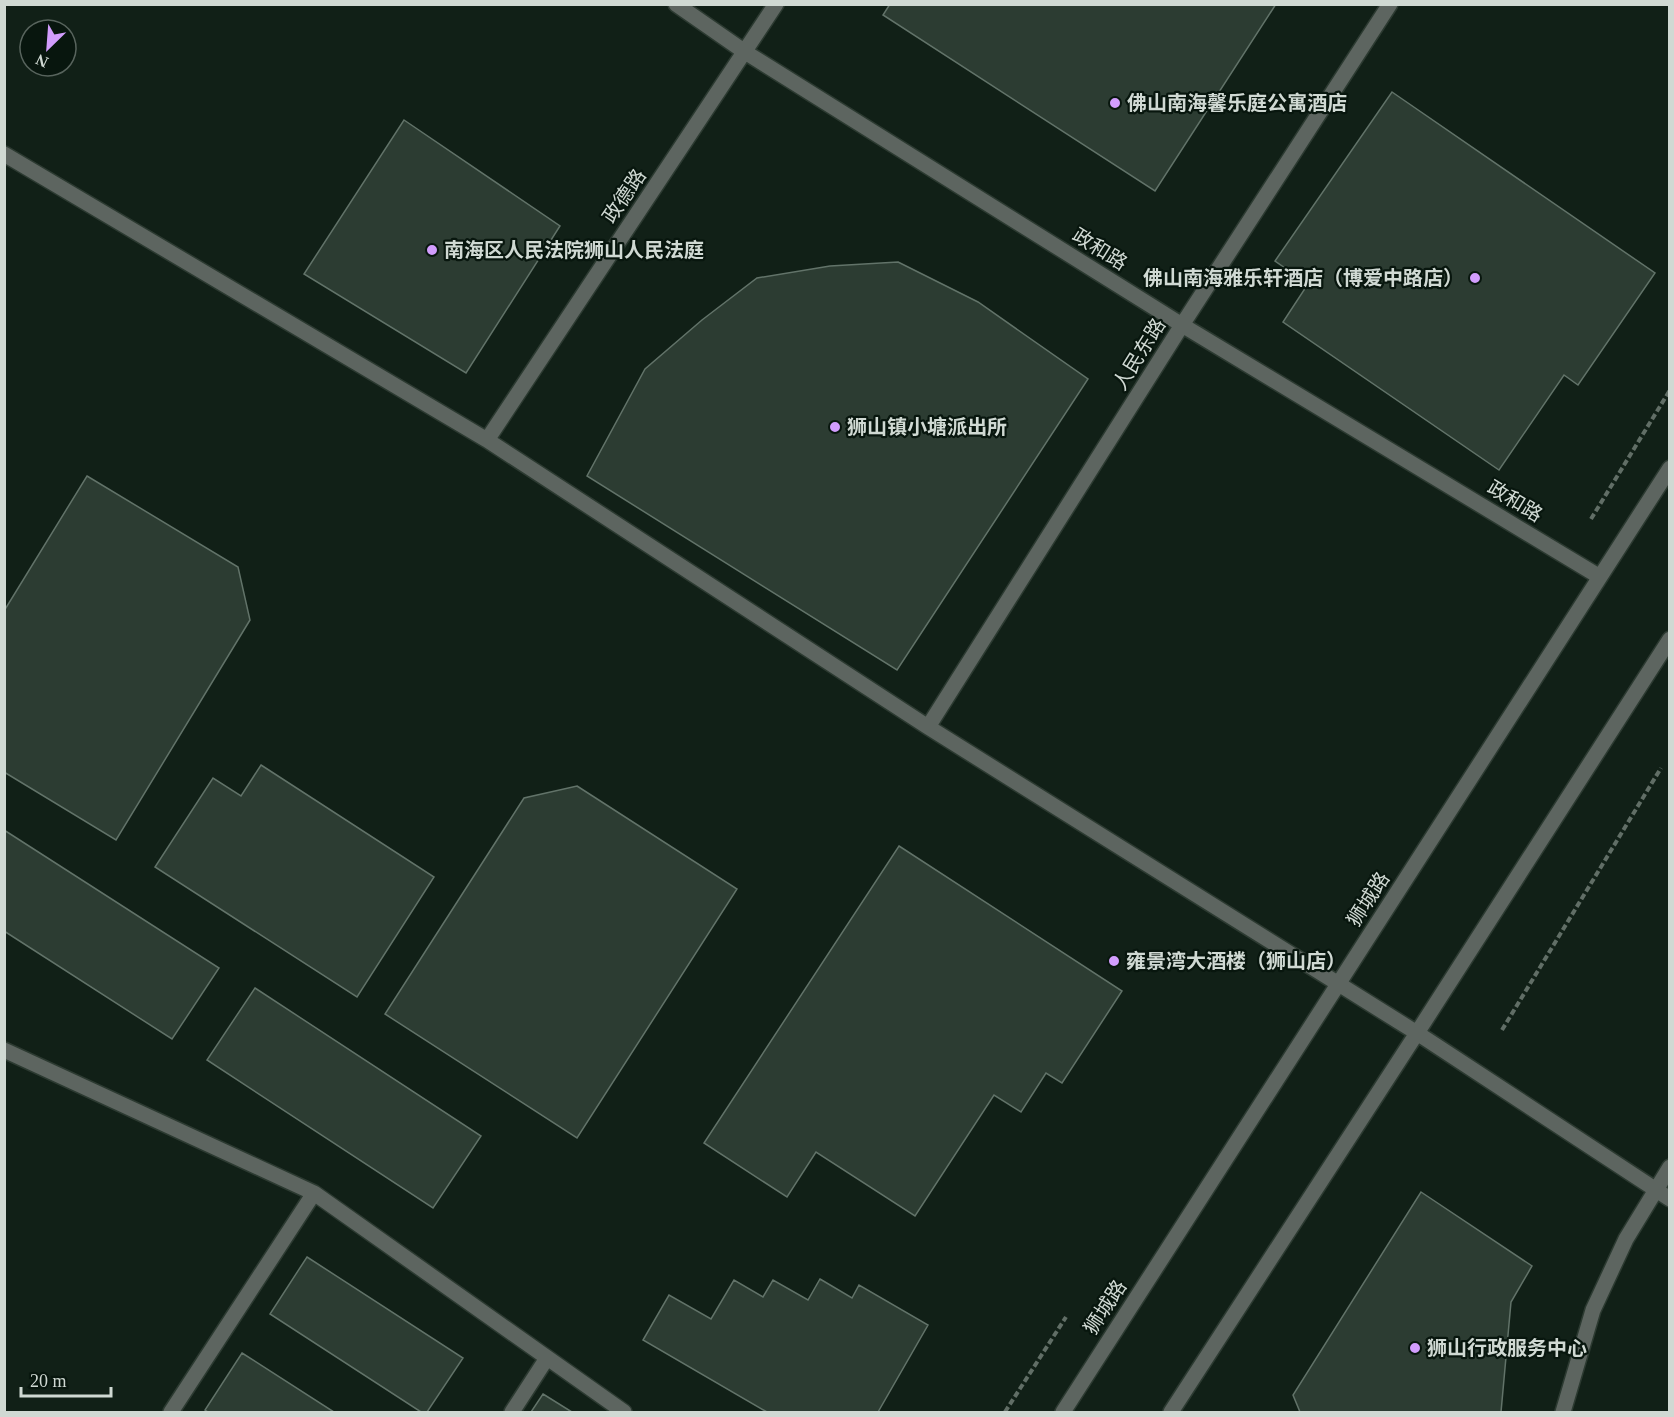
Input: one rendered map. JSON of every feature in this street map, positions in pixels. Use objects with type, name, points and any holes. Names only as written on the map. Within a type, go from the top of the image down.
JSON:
[{"type":"street","name":"政和路","points":[[676,4],[745,52],[1182,325],[1599,577]]},
{"type":"street","name":"政德路","points":[[487,440],[776,4]]},
{"type":"street","name":"人民东路","points":[[928,727],[1182,325],[1389,4]]},
{"type":"street","points":[[4,154],[487,440],[928,727],[1417,1033],[1670,1199]]},
{"type":"street","name":"狮城路","points":[[1063,1413],[1670,468]]},
{"type":"street","points":[[1171,1413],[1670,639]]},
{"type":"street","points":[[4,1050],[314,1193],[624,1413]]},
{"type":"street","points":[[1563,1413],[1593,1310],[1626,1239],[1670,1167]]},
{"type":"street","points":[[171,1413],[314,1193]]},
{"type":"street","points":[[512,1413],[547,1358]]},
{"type":"path","points":[[1591,519],[1670,390]]},
{"type":"path","points":[[1502,1030],[1661,768]]},
{"type":"path","points":[[1005,1413],[1066,1317]]},
{"type":"building","name":"佛山南海馨乐庭公寓酒店","points":[[890,4],[1276,4],[1155,191],[883,15]]},
{"type":"building","name":"佛山南海雅乐轩酒店（博爱中路店）","points":[[1392,92],[1655,273],[1578,385],[1564,375],[1499,470],[1283,322],[1308,284],[1275,261]]},
{"type":"building","name":"南海区人民法院狮山人民法庭","points":[[404,120],[560,226],[466,373],[304,274]]},
{"type":"building","name":"狮山镇小塘派出所","points":[[898,262],[978,302],[1088,379],[897,670],[587,476],[645,369],[702,320],[757,278],[830,266]]},
{"type":"building","points":[[87,476],[238,567],[250,620],[116,840],[4,772],[4,611]]},
{"type":"building","points":[[261,765],[434,877],[357,997],[155,867],[213,778],[241,796]]},
{"type":"building","points":[[577,786],[737,889],[577,1138],[385,1014],[524,798]]},
{"type":"building","points":[[4,830],[219,968],[172,1039],[4,931]]},
{"type":"building","points":[[899,846],[1122,991],[1062,1083],[1046,1073],[1021,1112],[994,1095],[915,1216],[816,1152],[787,1197],[704,1143]]},
{"type":"building","points":[[255,988],[481,1136],[433,1208],[207,1060]]},
{"type":"building","name":"狮山行政服务中心","points":[[1421,1192],[1532,1266],[1511,1302],[1501,1412],[1300,1412],[1293,1395]]},
{"type":"building","points":[[307,1257],[463,1358],[427,1412],[421,1412],[270,1314]]},
{"type":"building","points":[[820,1279],[852,1298],[859,1285],[928,1325],[878,1412],[767,1412],[643,1340],[669,1295],[711,1319],[734,1280],[763,1297],[773,1280],[808,1300]]},
{"type":"building","points":[[242,1353],[334,1412],[208,1412],[205,1410]]},
{"type":"building","points":[[543,1394],[572,1412],[531,1412]]},
{"type":"place","name":"佛山南海馨乐庭公寓酒店","points":[[1115,103]]},
{"type":"place","name":"南海区人民法院狮山人民法庭","points":[[432,250]]},
{"type":"place","name":"佛山南海雅乐轩酒店（博爱中路店）","points":[[1475,278]]},
{"type":"place","name":"狮山镇小塘派出所","points":[[835,427]]},
{"type":"place","name":"雍景湾大酒楼（狮山店）","points":[[1114,961]]},
{"type":"place","name":"狮山行政服务中心","points":[[1415,1348]]}]
